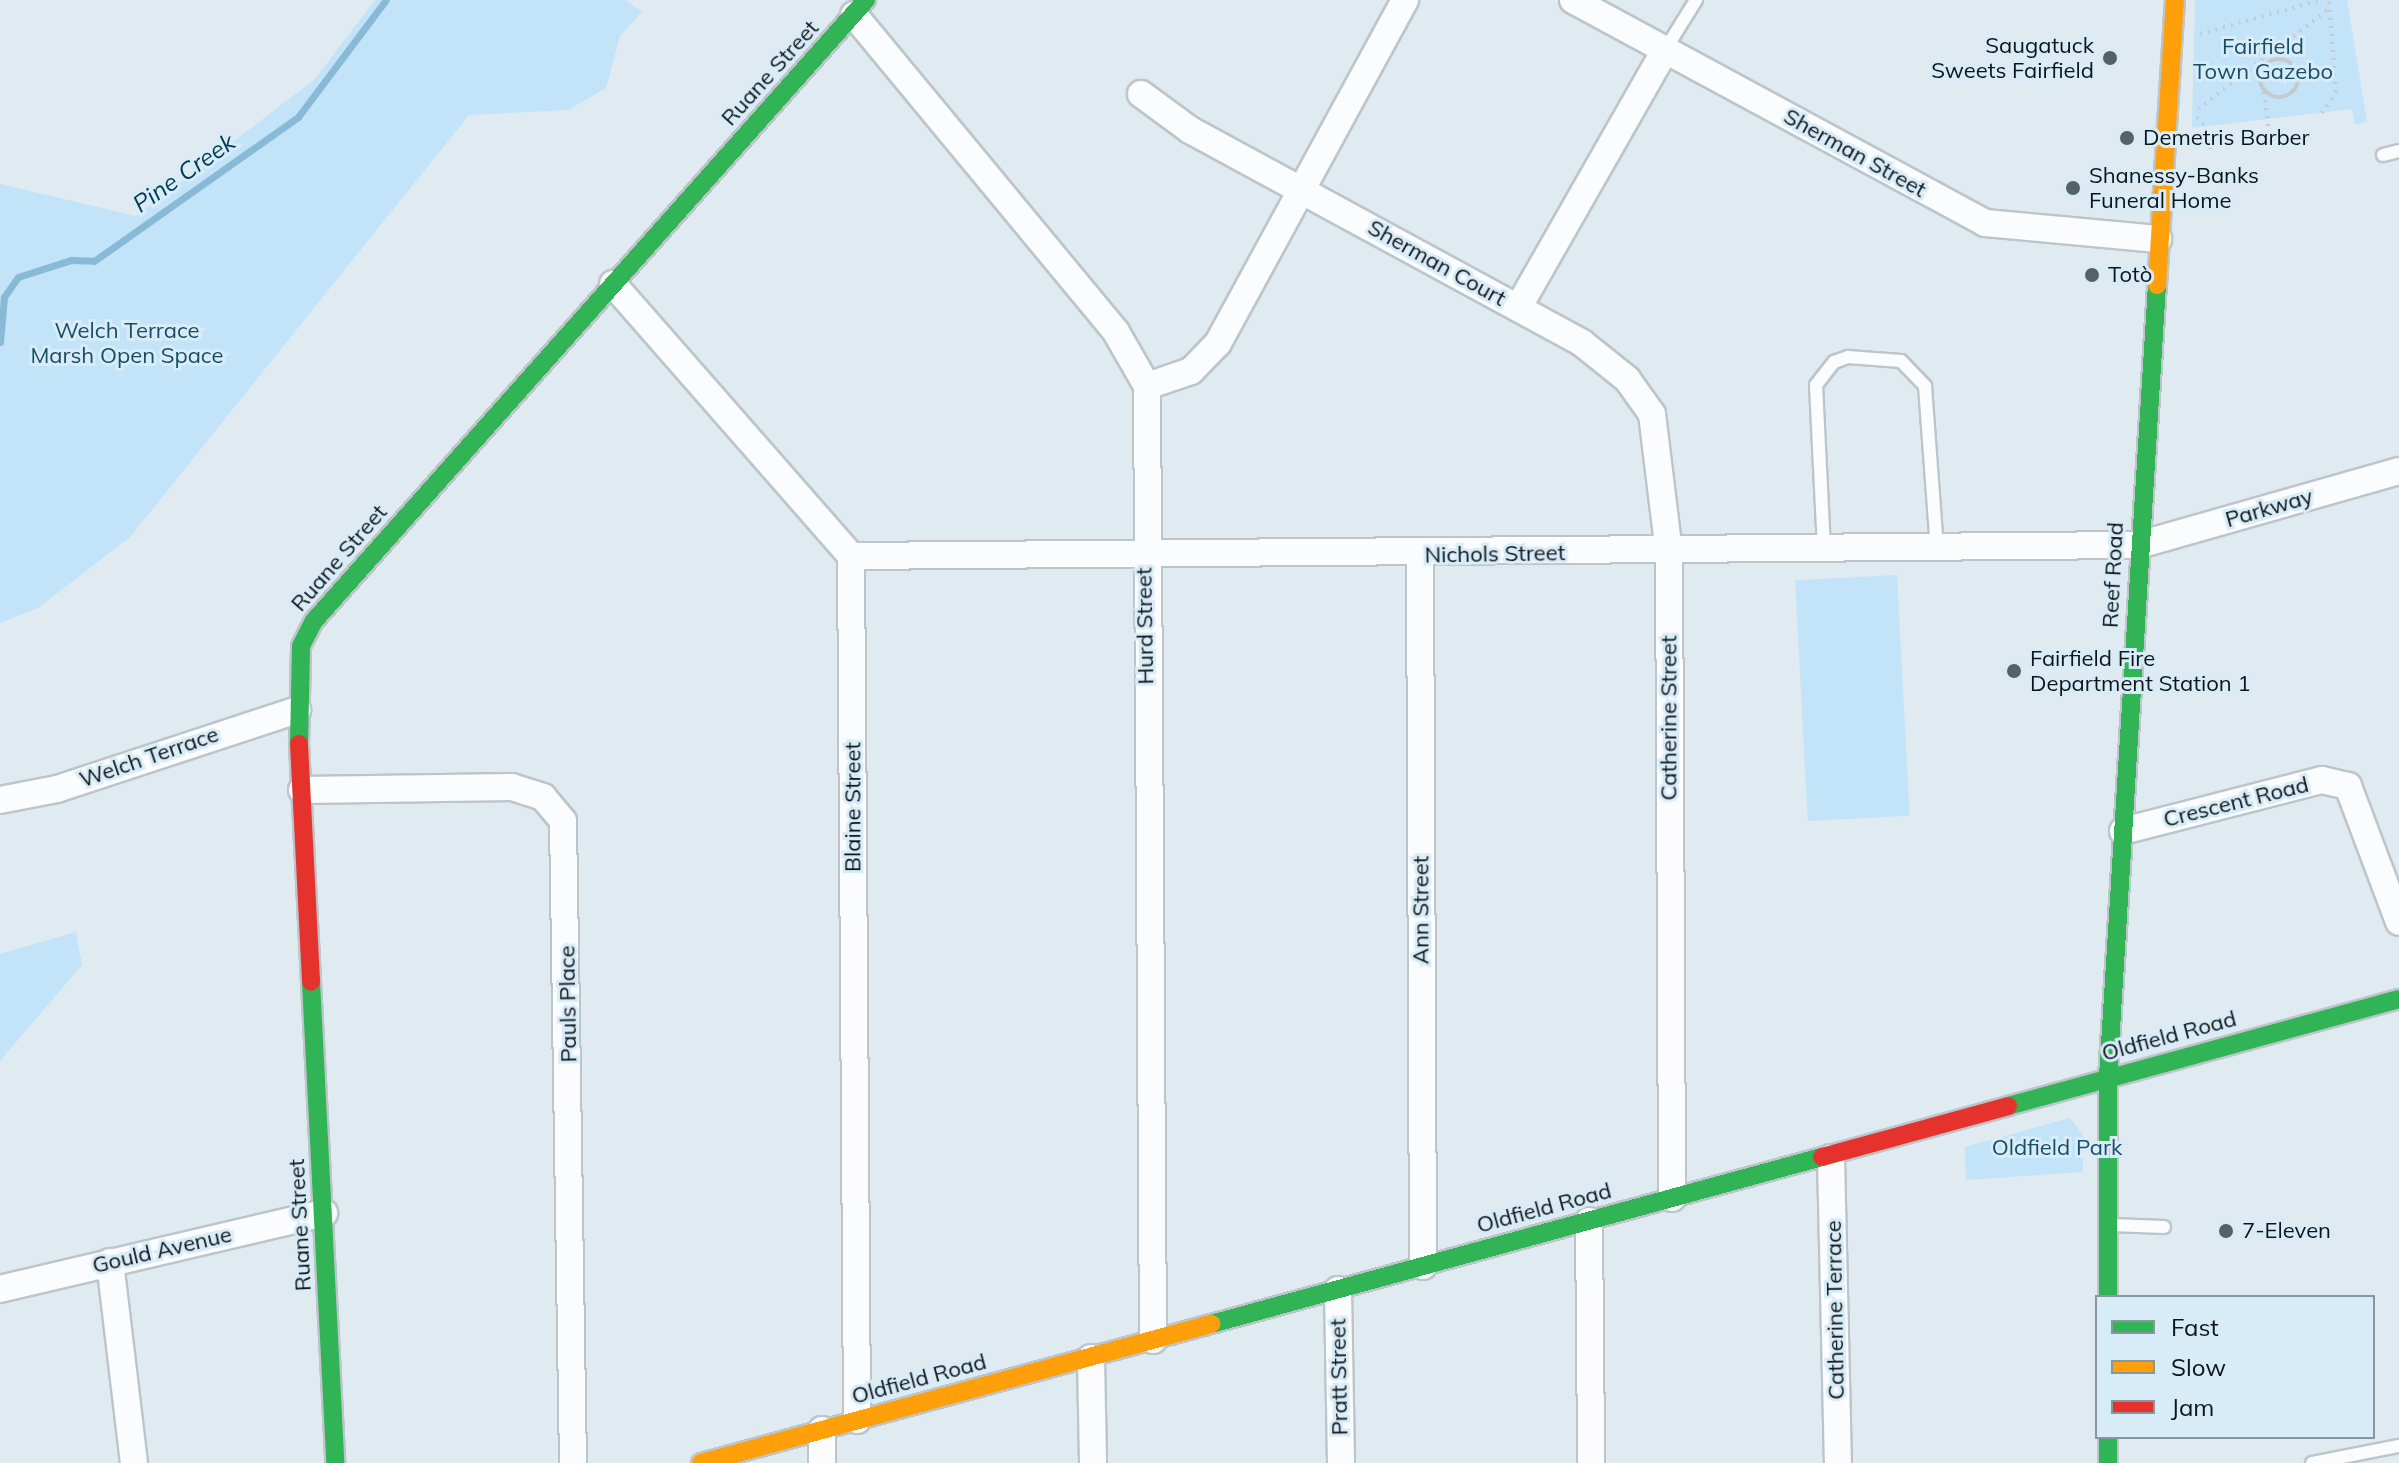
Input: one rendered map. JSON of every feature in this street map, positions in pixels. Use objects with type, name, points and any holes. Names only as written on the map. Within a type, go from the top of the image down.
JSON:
[{"type":"street","points":[[860,7],[1116,332],[1147,386],[1191,371],[1210,354],[1304,190],[1405,0]]},
{"type":"street","name":"Sherman Street","points":[[1573,0],[1985,223],[2158,239]]},
{"type":"street","name":"Reef Road","points":[[2108,1295],[2108,1077],[2175,0]]},
{"type":"street","name":"Ruane Street","points":[[335,1463],[297,710],[301,646],[314,621],[860,7]]},
{"type":"street","name":"Sherman Court","points":[[1141,94],[1190,130],[1518,308],[1665,50]]},
{"type":"street","points":[[613,284],[851,556]]},
{"type":"street","name":"Catherine Street","points":[[1518,308],[1594,351],[1641,394],[1659,435],[1669,552],[1672,1198]]},
{"type":"street","name":"Hurd Street","points":[[1147,386],[1145,557],[1153,1340]]},
{"type":"street","name":"Parkway","points":[[2139,545],[2399,471]]},
{"type":"street","name":"Nichols Street","points":[[851,556],[1145,557],[2139,545]]},
{"type":"street","name":"Ann Street","points":[[1420,554],[1423,1266]]},
{"type":"street","name":"Blaine Street","points":[[851,556],[857,1420]]},
{"type":"street","name":"Welch Terrace","points":[[0,800],[297,710]]},
{"type":"street","name":"Crescent Road","points":[[2123,831],[2322,780],[2348,786],[2399,922]]},
{"type":"street","name":"Pauls Place","points":[[302,790],[512,787],[543,797],[563,821],[573,1463]]},
{"type":"street","name":"Oldfield Road","points":[[701,1463],[1672,1198],[1831,1158],[2108,1077],[2399,999]]},
{"type":"street","name":"Catherine Terrace","points":[[1831,1158],[1838,1463]]},
{"type":"street","name":"Gould Avenue","points":[[0,1289],[324,1213]]},
{"type":"street","points":[[1589,1221],[1591,1463]]},
{"type":"street","points":[[110,1262],[134,1463]]},
{"type":"street","name":"Pratt Street","points":[[1338,1290],[1341,1463]]},
{"type":"street","points":[[1091,1358],[1093,1463]]},
{"type":"street","points":[[822,1430],[822,1463]]},
{"type":"street","points":[[2108,1439],[2108,1463]]},
{"type":"lane","points":[[1665,50],[1696,0]]},
{"type":"lane","points":[[2383,155],[2399,151]]},
{"type":"lane","points":[[1824,550],[1816,385],[1834,362],[1848,357],[1901,361],[1925,386],[1937,548]]},
{"type":"lane","points":[[2108,1225],[2164,1227]]},
{"type":"lane","points":[[2312,1463],[2399,1446]]},
{"type":"path","points":[[2198,34],[2321,0]]},
{"type":"path","points":[[2322,113],[2336,92],[2329,0]]},
{"type":"path","points":[[2211,153],[2209,131],[2193,112],[2330,8]]},
{"type":"path","points":[[2274,53],[2277,63]]},
{"type":"path","points":[[2264,92],[2290,95],[2298,81],[2297,69],[2274,53]]},
{"type":"path","points":[[2271,148],[2260,75],[2274,53]]},
{"type":"green space","name":"Welch Terrace Marsh Open Space","points":[[375,0],[626,0],[642,12],[620,36],[606,88],[568,110],[469,115],[130,537],[38,608],[0,623],[0,184],[136,216],[314,80]]},
{"type":"green space","name":"Fairfield Town Gazebo","points":[[2195,0],[2347,0],[2367,122],[2355,124],[2352,109],[2192,128]]},
{"type":"green space","points":[[1897,575],[1910,816],[1808,821],[1795,580]]},
{"type":"green space","points":[[76,932],[82,965],[0,1061],[0,954]]},
{"type":"green space","name":"Oldfield Park","points":[[2070,1118],[2083,1135],[2083,1172],[1966,1180],[1965,1147]]},
{"type":"waterway","name":"Pine Creek","points":[[0,342],[4,297],[18,277],[71,260],[94,261],[298,117],[386,0]]},
{"type":"traffic: fast","points":[[299,744],[301,646],[314,621],[866,0]]},
{"type":"traffic: fast","points":[[2108,1295],[2108,1077],[2157,285]]},
{"type":"traffic: fast","points":[[311,982],[335,1463]]},
{"type":"traffic: fast","points":[[2008,1106],[2399,999]]},
{"type":"traffic: fast","points":[[1211,1324],[1822,1157]]},
{"type":"traffic: fast","points":[[2108,1439],[2108,1463]]},
{"type":"traffic: slow","points":[[2157,285],[2175,0]]},
{"type":"traffic: slow","points":[[701,1463],[1211,1324]]},
{"type":"traffic: jam","points":[[299,744],[311,982]]},
{"type":"traffic: jam","points":[[1822,1157],[2008,1106]]},
{"type":"place","name":"Saugatuck Sweets Fairfield","points":[[2110,58]]},
{"type":"place","name":"Demetris Barber","points":[[2127,138]]},
{"type":"place","name":"Shanessy-Banks Funeral Home","points":[[2073,188]]},
{"type":"place","name":"Totò","points":[[2092,275]]},
{"type":"place","name":"Fairfield Fire Department Station 1","points":[[2014,671]]},
{"type":"place","name":"7-Eleven","points":[[2226,1231]]}]
